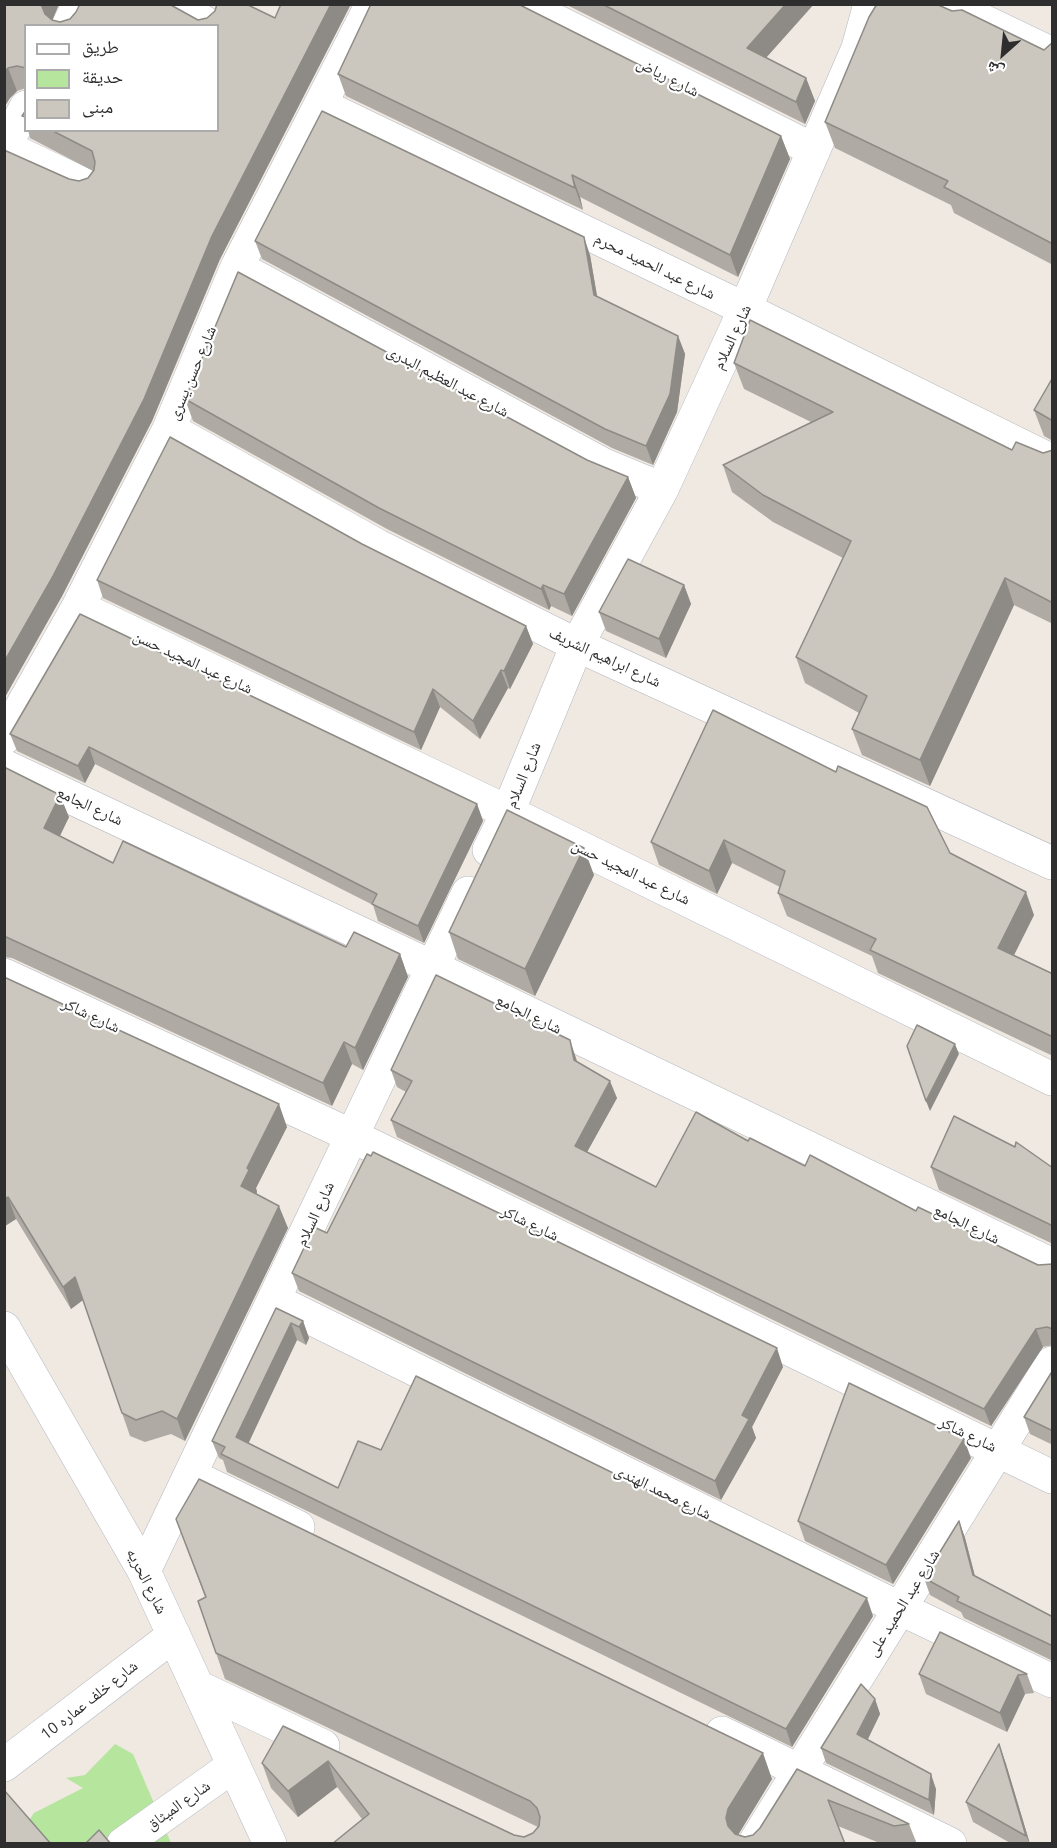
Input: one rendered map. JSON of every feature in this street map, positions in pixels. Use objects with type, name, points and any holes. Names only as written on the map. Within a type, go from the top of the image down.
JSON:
[{"type":"street","points":[[69,24],[79,4]]},
{"type":"street","points":[[174,4],[207,24]]},
{"type":"street","name":"شارع حسن يسرى","points":[[4,738],[78,607],[169,429],[237,267],[372,4]]},
{"type":"street","name":"شارع رياض","points":[[522,4],[814,150]]},
{"type":"street","name":"شارع السلام","points":[[144,1571],[508,812],[577,645],[662,489],[745,309],[858,48],[870,4]]},
{"type":"street","points":[[948,4],[1053,54]]},
{"type":"street","name":"شارع عبد الحميد محرم","points":[[321,105],[745,309],[1053,461]]},
{"type":"street","points":[[24,111],[5,147],[85,185]]},
{"type":"street","name":"شارع عبد العظيم البدرى","points":[[237,267],[604,465],[662,489]]},
{"type":"street","name":"شارع ابراهيم الشريف","points":[[169,429],[378,546],[577,645],[1053,863]]},
{"type":"street","name":"شارع عبد المجيد حسن","points":[[78,607],[508,812],[1053,1079]]},
{"type":"street","name":"شارع الجامع","points":[[4,766],[432,967],[1053,1265]]},
{"type":"street","name":"شارع شاكر","points":[[4,975],[352,1136],[1053,1477]]},
{"type":"street","name":"شارع محمد الهندى","points":[[274,1300],[899,1608],[1053,1681]]},
{"type":"street","name":"شارع الحريه","points":[[4,1328],[144,1571],[270,1844]]},
{"type":"street","name":"شارع عبد الحميد على","points":[[754,1844],[1053,1363]]},
{"type":"street","points":[[190,1475],[329,1542]]},
{"type":"street","name":"شارع خلف عماره 10","points":[[4,1765],[174,1635]]},
{"type":"street","points":[[198,1687],[348,1758]]},
{"type":"street","points":[[693,1719],[950,1844]]},
{"type":"street","name":"شارع الميثاق","points":[[123,1844],[234,1766]]},
{"type":"green space","points":[[115,1744],[133,1754],[171,1843],[13,1844],[34,1813],[83,1788],[66,1778],[85,1775]]},
{"type":"building","points":[[4,4],[41,4],[45,14],[52,20],[60,22],[70,19],[80,4],[169,4],[198,20],[207,18],[215,11],[217,4],[246,4],[275,18],[281,4],[331,4],[212,236],[144,399],[53,576],[4,662],[4,150],[69,179],[79,181],[88,178],[94,170],[95,162],[92,151],[55,132],[219,132],[219,24],[24,24],[24,68],[17,66],[8,68],[4,72]]},
{"type":"building","points":[[371,4],[518,4],[781,136],[730,255],[572,175],[575,188],[338,74]]},
{"type":"building","points":[[602,4],[786,4],[747,48],[806,78],[796,102]]},
{"type":"building","points":[[877,4],[936,4],[952,11],[962,10],[1044,50],[1053,42],[1053,244],[944,187],[948,181],[825,122],[869,17]]},
{"type":"building","points":[[322,111],[584,237],[594,295],[678,336],[670,394],[646,446],[605,429],[255,241]]},
{"type":"building","points":[[238,272],[587,460],[628,477],[564,594],[543,585],[541,589],[379,508],[185,399]]},
{"type":"building","points":[[750,320],[1012,450],[1016,442],[1043,453],[1053,450],[1053,603],[1005,578],[920,760],[852,729],[867,696],[796,657],[851,541],[763,495],[723,465],[833,412],[734,363]]},
{"type":"building","points":[[1053,377],[1053,421],[1034,410]]},
{"type":"building","points":[[170,437],[362,544],[526,626],[504,671],[501,670],[473,721],[433,689],[414,732],[97,580]]},
{"type":"building","points":[[628,559],[684,585],[659,639],[599,612]]},
{"type":"building","points":[[80,614],[477,804],[418,926],[372,904],[377,894],[89,747],[78,766],[10,734]]},
{"type":"building","points":[[713,710],[836,772],[838,766],[927,807],[950,853],[1026,892],[998,948],[1053,974],[1053,1037],[870,950],[876,939],[778,893],[785,871],[724,840],[709,871],[651,842]]},
{"type":"building","points":[[4,767],[60,795],[44,828],[113,863],[123,841],[346,947],[354,932],[400,954],[355,1048],[344,1042],[323,1083],[4,936]]},
{"type":"building","points":[[507,810],[584,848],[525,969],[449,932]]},
{"type":"building","points":[[436,975],[570,1040],[574,1060],[610,1081],[575,1146],[656,1187],[696,1112],[748,1141],[750,1138],[805,1166],[810,1155],[916,1211],[918,1207],[1038,1265],[1053,1264],[1053,1329],[1047,1327],[1036,1329],[984,1409],[391,1120],[412,1081],[391,1070]]},
{"type":"building","points":[[4,977],[279,1104],[247,1168],[249,1170],[241,1186],[279,1206],[177,1419],[162,1411],[136,1420],[122,1413],[75,1277],[63,1287],[8,1197],[4,1199]]},
{"type":"building","points":[[917,1025],[955,1044],[926,1101],[907,1046]]},
{"type":"building","points":[[954,1116],[1015,1147],[1016,1142],[1053,1168],[1053,1226],[931,1167]]},
{"type":"building","points":[[373,1152],[777,1348],[742,1415],[749,1419],[715,1481],[292,1273],[314,1227],[327,1233],[367,1154],[371,1156]]},
{"type":"building","points":[[276,1308],[303,1321],[299,1327],[291,1323],[236,1437],[338,1488],[358,1441],[381,1450],[416,1376],[867,1598],[786,1729],[221,1454],[225,1447],[212,1441]]},
{"type":"building","points":[[1053,1370],[1053,1431],[1024,1417]]},
{"type":"building","points":[[849,1383],[964,1439],[886,1565],[798,1521]]},
{"type":"building","points":[[199,1479],[763,1753],[728,1809],[726,1818],[728,1826],[735,1834],[745,1837],[753,1835],[760,1828],[797,1769],[909,1824],[894,1826],[828,1800],[845,1844],[332,1844],[369,1814],[328,1761],[288,1791],[262,1763],[283,1726],[514,1835],[524,1837],[533,1833],[539,1826],[540,1817],[537,1808],[530,1801],[216,1653],[198,1601],[206,1597],[176,1519]]},
{"type":"building","points":[[959,1521],[973,1575],[1053,1617],[1053,1646],[957,1601],[959,1597],[924,1578]]},
{"type":"building","points":[[940,1632],[1027,1674],[1018,1675],[1000,1713],[919,1674]]},
{"type":"building","points":[[861,1684],[875,1699],[857,1734],[931,1774],[929,1800],[821,1748]]},
{"type":"building","points":[[999,1744],[1026,1836],[966,1802]]},
{"type":"building","points":[[4,1790],[51,1844],[4,1844]]},
{"type":"building","points":[[99,1830],[111,1844],[85,1844]]}]
